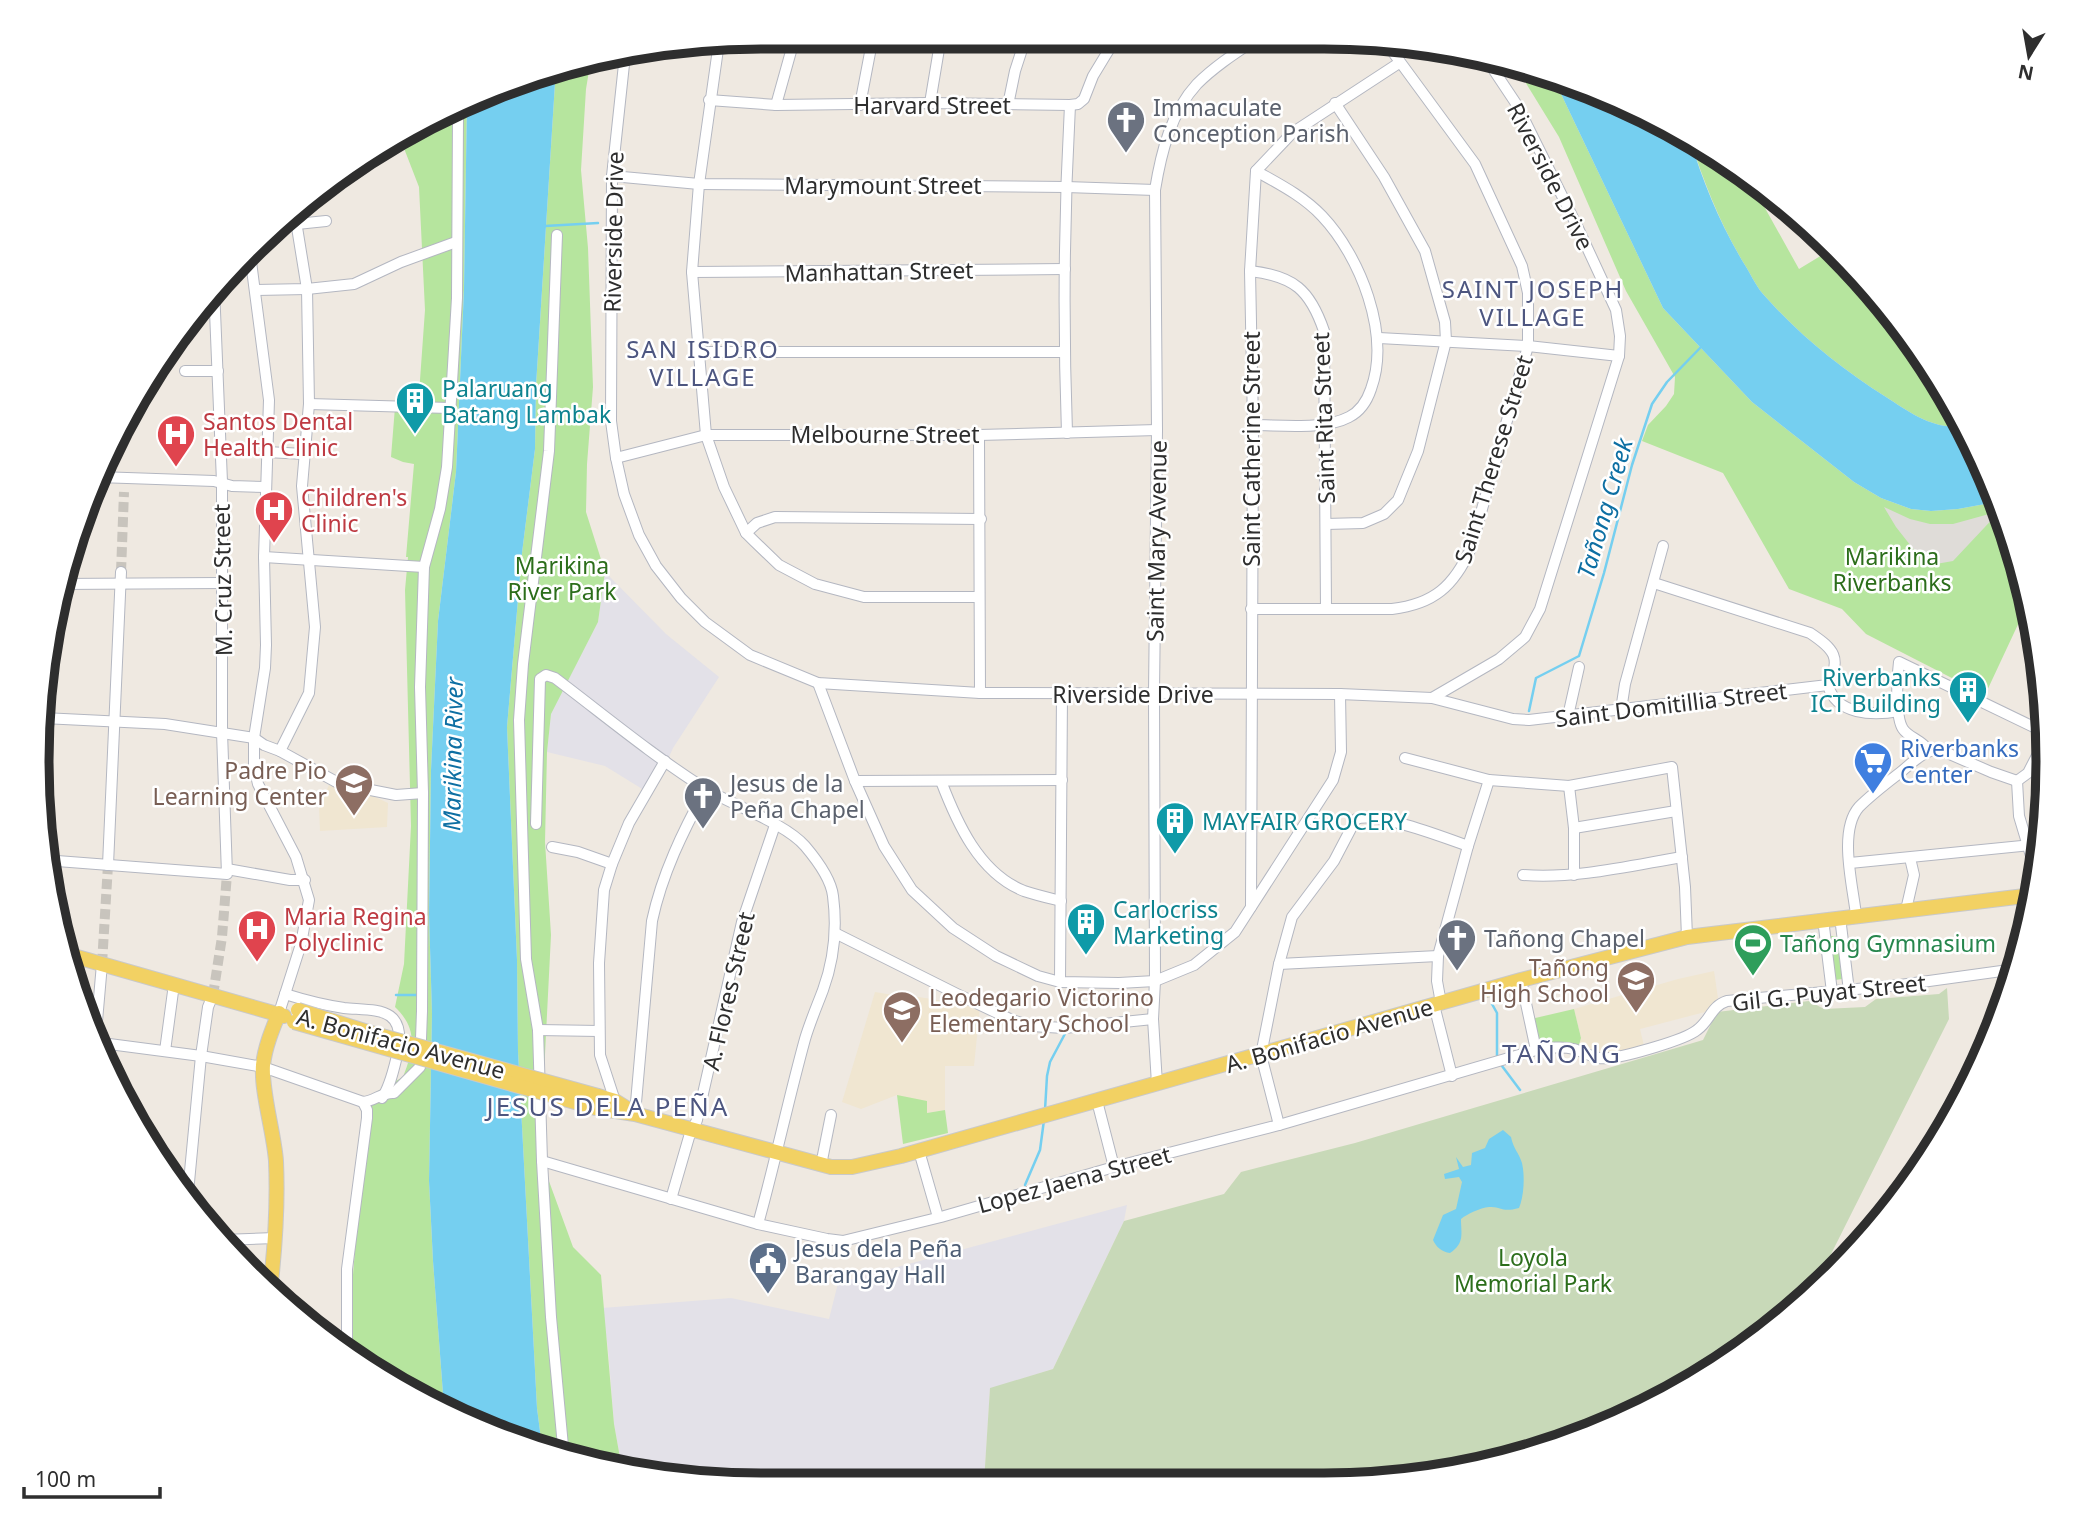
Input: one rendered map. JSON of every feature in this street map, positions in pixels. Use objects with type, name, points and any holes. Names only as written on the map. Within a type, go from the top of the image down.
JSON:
[{"type":"main road","name":"A. Bonifacio Avenue","points":[[77,957],[296,1016],[821,1165],[848,1168],[919,1151],[1521,980],[1687,937],[2023,896]]},
{"type":"main road","points":[[271,1277],[277,1180],[263,1067],[278,1013]]},
{"type":"main road","name":"A. Bonifacio Avenue","points":[[597,1102],[615,1101],[635,1114]]},
{"type":"street","points":[[776,105],[792,49]]},
{"type":"street","points":[[860,105],[871,49]]},
{"type":"street","points":[[930,103],[939,49]]},
{"type":"street","points":[[1008,106],[1022,49]]},
{"type":"street","points":[[1067,433],[1064,352],[1070,105],[1078,104],[1084,99],[1093,76],[1109,49]]},
{"type":"street","name":"Saint Mary Avenue","points":[[1157,1084],[1153,1019],[1157,430],[1155,190],[1158,169],[1169,135],[1189,94],[1217,67],[1242,49]]},
{"type":"street","points":[[717,51],[698,184],[692,272],[706,435],[724,487],[746,533],[779,565],[815,584],[864,597],[979,597]]},
{"type":"street","name":"Saint Therese Street","points":[[1251,609],[1412,606],[1440,593],[1452,582],[1471,548],[1528,346],[1528,293],[1522,266],[1500,216],[1475,164],[1392,53]]},
{"type":"street","name":"Riverside Drive","points":[[624,63],[612,176],[611,421],[616,458],[624,494],[639,535],[656,566],[681,598],[705,622],[750,654],[818,683],[980,693],[1340,694],[1432,698],[1499,659],[1525,637],[1540,609],[1619,356],[1620,336],[1616,310],[1517,105],[1494,70]]},
{"type":"street","points":[[1253,425],[1326,424],[1349,417],[1359,411],[1367,400],[1374,379],[1378,338],[1370,303],[1348,249],[1322,216],[1297,194],[1256,170],[1292,133],[1399,63]]},
{"type":"street","name":"Harvard Street","points":[[709,100],[776,105],[1070,105]]},
{"type":"street","points":[[1326,524],[1363,523],[1384,514],[1398,500],[1418,450],[1446,341],[1442,309],[1425,251],[1384,177],[1335,103]]},
{"type":"street","points":[[108,1044],[263,1067],[363,1102],[375,1100],[386,1092],[394,1093],[419,1067],[422,1011],[423,793],[420,687],[424,567],[447,475],[457,298],[458,117]]},
{"type":"street","name":"Saint Catherine Street","points":[[1251,907],[1253,425],[1250,271],[1256,170]]},
{"type":"street","name":"Marymount Street","points":[[612,176],[698,184],[1155,190]]},
{"type":"street","points":[[300,219],[326,220]]},
{"type":"street","points":[[280,751],[309,693],[315,627],[307,559],[303,486],[309,404],[307,289],[297,222]]},
{"type":"street","points":[[557,235],[549,451],[523,664],[519,720],[526,959],[538,1030],[551,1317],[563,1445]]},
{"type":"street","points":[[256,290],[307,289],[354,284],[401,262],[456,242]]},
{"type":"street","points":[[252,265],[269,388],[264,557],[265,668],[254,738],[254,767],[258,784],[296,857],[309,900],[305,926],[278,1013]]},
{"type":"street","name":"Manhattan Street","points":[[692,272],[1065,269]]},
{"type":"street","name":"Saint Rita Street","points":[[1250,271],[1282,276],[1292,282],[1310,298],[1324,331],[1326,609]]},
{"type":"street","name":"M. Cruz Street","points":[[215,305],[222,482],[222,732],[227,872]]},
{"type":"street","points":[[1378,338],[1528,346],[1619,356]]},
{"type":"street","points":[[697,352],[1064,352]]},
{"type":"street","points":[[185,371],[218,372]]},
{"type":"street","points":[[309,404],[449,408]]},
{"type":"street","name":"Melbourne Street","points":[[616,458],[706,435],[979,435],[1157,430]]},
{"type":"street","points":[[979,435],[980,693]]},
{"type":"street","points":[[267,452],[304,454]]},
{"type":"street","points":[[108,478],[222,482],[232,486],[266,487]]},
{"type":"street","points":[[124,492],[125,479]]},
{"type":"street","points":[[746,533],[757,523],[775,517],[981,519]]},
{"type":"street","points":[[1621,710],[1625,684],[1663,546]]},
{"type":"street","points":[[264,557],[424,567]]},
{"type":"street","points":[[72,583],[121,578],[221,583]]},
{"type":"street","points":[[108,865],[121,578]]},
{"type":"street","points":[[1654,583],[1810,633],[1822,641],[1835,658],[1836,670],[1828,685],[1831,697],[1838,704],[1862,712],[1899,711]]},
{"type":"street","points":[[1928,750],[1921,741],[1904,732],[1901,725],[1898,697],[1899,662],[2035,730]]},
{"type":"street","points":[[1568,716],[1579,667]]},
{"type":"street","points":[[536,824],[542,676],[555,678],[706,789],[775,825],[803,844],[824,871],[833,893],[835,933],[824,987],[805,1037],[758,1224]]},
{"type":"street","points":[[818,683],[855,781],[884,846],[912,890],[953,928],[996,956],[1038,976],[1060,982],[1119,984],[1155,981],[1194,965],[1235,932],[1333,780],[1341,752],[1340,694]]},
{"type":"street","name":"Saint Domitillia Street","points":[[1432,698],[1513,719],[1529,720],[1828,685]]},
{"type":"street","points":[[1060,982],[1062,693]]},
{"type":"street","points":[[51,718],[165,724],[254,738],[340,784],[396,795],[423,793]]},
{"type":"street","points":[[1856,915],[1848,844],[1850,827],[1858,809],[1928,750],[1942,750],[2017,781]]},
{"type":"street","points":[[2017,781],[2028,773],[2036,757]]},
{"type":"street","points":[[1405,758],[1489,780],[1569,786],[1672,766],[1687,937]]},
{"type":"street","points":[[615,1101],[600,1055],[601,914],[604,890],[629,823],[666,761]]},
{"type":"street","points":[[855,781],[1062,780]]},
{"type":"street","points":[[1451,1076],[1438,1004],[1438,956],[1489,780]]},
{"type":"street","points":[[941,781],[967,840],[997,874],[1022,890],[1060,901]]},
{"type":"street","points":[[2017,781],[2019,816],[2030,850]]},
{"type":"street","points":[[1569,786],[1574,828],[1574,875]]},
{"type":"street","points":[[635,1114],[654,909],[686,825],[706,789]]},
{"type":"street","points":[[1574,828],[1676,811]]},
{"type":"street","points":[[1279,1125],[1261,1055],[1279,964],[1292,917],[1334,861],[1356,820],[1367,818],[1410,826],[1468,846]]},
{"type":"street","name":"A. Flores Street","points":[[671,1199],[713,1057],[742,922],[775,825]]},
{"type":"street","points":[[1850,863],[2029,844]]},
{"type":"street","points":[[552,847],[578,852],[612,864]]},
{"type":"street","points":[[1523,875],[1574,875],[1682,857]]},
{"type":"street","points":[[1906,910],[1914,875],[1910,858]]},
{"type":"street","points":[[56,861],[305,880]]},
{"type":"street","points":[[1840,917],[1849,991]]},
{"type":"street","points":[[1823,919],[1832,992]]},
{"type":"street","points":[[835,933],[957,994],[1031,1026],[1064,1028],[1153,1019]]},
{"type":"street","points":[[1279,964],[1438,956]]},
{"type":"street","points":[[97,1018],[102,964]]},
{"type":"street","name":"Gil G. Puyat Street","points":[[1536,1050],[1566,1048],[1595,1058],[1608,1059],[1689,1035],[1702,1026],[1715,1007],[1727,1000],[1849,991],[2004,971]]},
{"type":"street","points":[[1521,980],[1536,1050]]},
{"type":"street","points":[[165,1051],[174,984]]},
{"type":"street","points":[[285,994],[342,1007],[378,1010],[392,1017],[399,1028],[400,1039],[394,1070],[386,1092],[365,1126]]},
{"type":"street","points":[[188,1183],[201,1056],[208,1007],[213,995]]},
{"type":"street","points":[[538,1030],[599,1031]]},
{"type":"street","name":"Lopez Jaena Street","points":[[542,1161],[758,1224],[842,1241],[1279,1125],[1536,1050]]},
{"type":"street","points":[[1097,1101],[1114,1167]]},
{"type":"street","points":[[347,1340],[347,1269],[367,1110],[363,1102]]},
{"type":"street","points":[[821,1165],[831,1115]]},
{"type":"street","points":[[919,1151],[938,1217]]},
{"type":"street","points":[[235,1240],[275,1238]]},
{"type":"shaded area","points":[[1884,507],[1910,519],[1930,524],[1953,524],[1991,513],[1993,518],[1953,561],[1936,564],[1918,555]]},
{"type":"shaded area","points":[[605,572],[666,634],[719,677],[673,748],[652,795],[605,766],[547,752],[551,713],[598,622]]},
{"type":"shaded area","name":"Padre Pio Learning Center","points":[[329,785],[369,794],[388,803],[387,827],[320,831],[319,807]]},
{"type":"shaded area","name":"Tañong High School","points":[[1714,971],[1718,998],[1705,1012],[1640,1029],[1644,1046],[1601,1056],[1579,1045],[1581,1038],[1574,1009]]},
{"type":"shaded area","name":"Leodegario Victorino Elementary School","points":[[875,992],[899,998],[919,997],[980,1007],[974,1066],[945,1066],[945,1110],[927,1113],[897,1095],[861,1109],[842,1102]]},
{"type":"shaded area","points":[[1127,1205],[1124,1221],[1053,1369],[990,1389],[985,1473],[761,1473],[668,1467],[620,1459],[602,1308],[731,1298],[829,1319],[838,1283]]},
{"type":"green space","name":"Marikina River Park","points":[[589,70],[581,170],[588,248],[593,387],[586,512],[605,572],[598,622],[551,714],[547,752],[545,842],[551,935],[544,1074],[546,1173],[573,1247],[601,1275],[614,1424],[620,1459],[541,1438],[537,1408],[518,1051],[507,727],[522,553],[535,449],[536,386],[555,80]]},
{"type":"green space","name":"Marikina Riverbanks","points":[[1523,78],[1559,89],[1663,308],[1752,402],[1854,482],[1881,498],[1911,509],[1931,511],[1987,504],[2012,577],[2021,618],[1985,695],[1866,634],[1842,609],[1789,589],[1723,473],[1642,441],[1648,425],[1674,394],[1675,377],[1626,291],[1559,137]]},
{"type":"green space","name":"Marikina River Park","points":[[467,113],[464,289],[456,472],[438,621],[431,770],[429,914],[432,1014],[429,1181],[443,1399],[405,1378],[348,1340],[367,1097],[403,1077],[412,1040],[407,1023],[395,1007],[404,964],[411,826],[405,590],[414,464],[391,457],[395,407],[418,408],[425,310],[419,187],[403,145],[425,133],[437,131],[437,127]]},
{"type":"green space","points":[[1695,153],[1759,198],[1799,269],[1823,254],[1827,258],[1889,328],[1916,365],[1953,427],[1923,419],[1869,386],[1806,337],[1777,309],[1757,287],[1727,233]]},
{"type":"green space","points":[[1830,936],[1837,936],[1842,979],[1835,980]]},
{"type":"green space","name":"Loyola Memorial Park","points":[[1947,988],[1949,1019],[1825,1266],[1757,1326],[1720,1353],[1639,1400],[1596,1419],[1508,1449],[1417,1467],[1324,1473],[985,1473],[990,1388],[1053,1369],[1124,1221],[1224,1194],[1241,1172],[1355,1143],[1703,1040],[1717,1012],[1809,1001],[1824,1009],[1865,1007],[1876,999],[1939,994]]},
{"type":"green space","points":[[1574,1009],[1581,1038],[1579,1045],[1537,1046],[1531,1019]]},
{"type":"green space","points":[[897,1095],[927,1101],[927,1113],[945,1110],[948,1133],[903,1144]]},
{"type":"water","name":"Marikina River","points":[[555,80],[536,386],[535,449],[522,553],[507,727],[518,1051],[541,1438],[443,1399],[433,1261],[429,1181],[432,1014],[429,914],[431,770],[438,621],[456,472],[464,289],[467,113]]},
{"type":"water","points":[[1559,89],[1639,122],[1695,153],[1720,218],[1763,294],[1806,337],[1869,386],[1923,419],[1953,427],[1987,504],[1931,511],[1911,509],[1881,498],[1854,482],[1752,402],[1663,308]]},
{"type":"water","points":[[1503,1130],[1511,1137],[1522,1163],[1524,1186],[1519,1208],[1509,1210],[1489,1207],[1467,1215],[1461,1219],[1458,1246],[1450,1253],[1444,1252],[1433,1240],[1443,1215],[1456,1209],[1462,1182],[1459,1177],[1445,1179],[1444,1174],[1459,1169],[1456,1157],[1463,1167],[1471,1165],[1472,1153],[1485,1148],[1489,1139]]},
{"type":"waterway","points":[[545,226],[598,223]]},
{"type":"waterway","name":"Tañong Creek","points":[[1529,711],[1536,678],[1579,656],[1632,465],[1652,404],[1667,382],[1701,347]]},
{"type":"waterway","points":[[396,995],[417,995]]},
{"type":"waterway","name":"Tañong Creek","points":[[1492,1004],[1497,1013],[1497,1056]]},
{"type":"waterway","points":[[1045,1110],[1050,1062],[1067,1030]]},
{"type":"waterway","name":"Tañong Creek","points":[[1502,1066],[1520,1090]]},
{"type":"waterway","points":[[1025,1185],[1040,1150],[1044,1120]]},
{"type":"tunnel","points":[[121,572],[124,492]]},
{"type":"tunnel","points":[[102,964],[108,865]]},
{"type":"tunnel","points":[[213,995],[222,937],[227,874]]},
{"type":"place","name":"Immaculate Conception Parish","points":[[1126,154]]},
{"type":"place","name":"Palaruang Batang Lambak","points":[[415,435]]},
{"type":"place","name":"Santos Dental Health Clinic","points":[[176,468]]},
{"type":"place","name":"Children's Clinic","points":[[274,544]]},
{"type":"place","name":"Riverbanks ICT Building","points":[[1968,724]]},
{"type":"place","name":"Riverbanks Center","points":[[1873,795]]},
{"type":"place","name":"Padre Pio Learning Center","points":[[354,817]]},
{"type":"place","name":"Jesus de la Peña Chapel","points":[[703,830]]},
{"type":"place","name":"MAYFAIR GROCERY","points":[[1175,855]]},
{"type":"place","name":"Carlocriss Marketing","points":[[1086,956]]},
{"type":"place","name":"Maria Regina Polyclinic","points":[[257,963]]},
{"type":"place","name":"Tañong Chapel","points":[[1457,972]]},
{"type":"place","name":"Tañong Gymnasium","points":[[1753,977]]},
{"type":"place","name":"Tañong High School","points":[[1636,1014]]},
{"type":"place","name":"Leodegario Victorino Elementary School","points":[[902,1044]]},
{"type":"place","name":"Jesus dela Peña Barangay Hall","points":[[768,1295]]},
{"type":"district","name":"SAINT JOSEPH VILLAGE","points":[[1533,302]]},
{"type":"district","name":"SAN ISIDRO VILLAGE","points":[[703,362]]},
{"type":"district","name":"TAÑONG","points":[[1562,1053]]},
{"type":"district","name":"JESUS DELA PEÑA","points":[[608,1106]]}]
